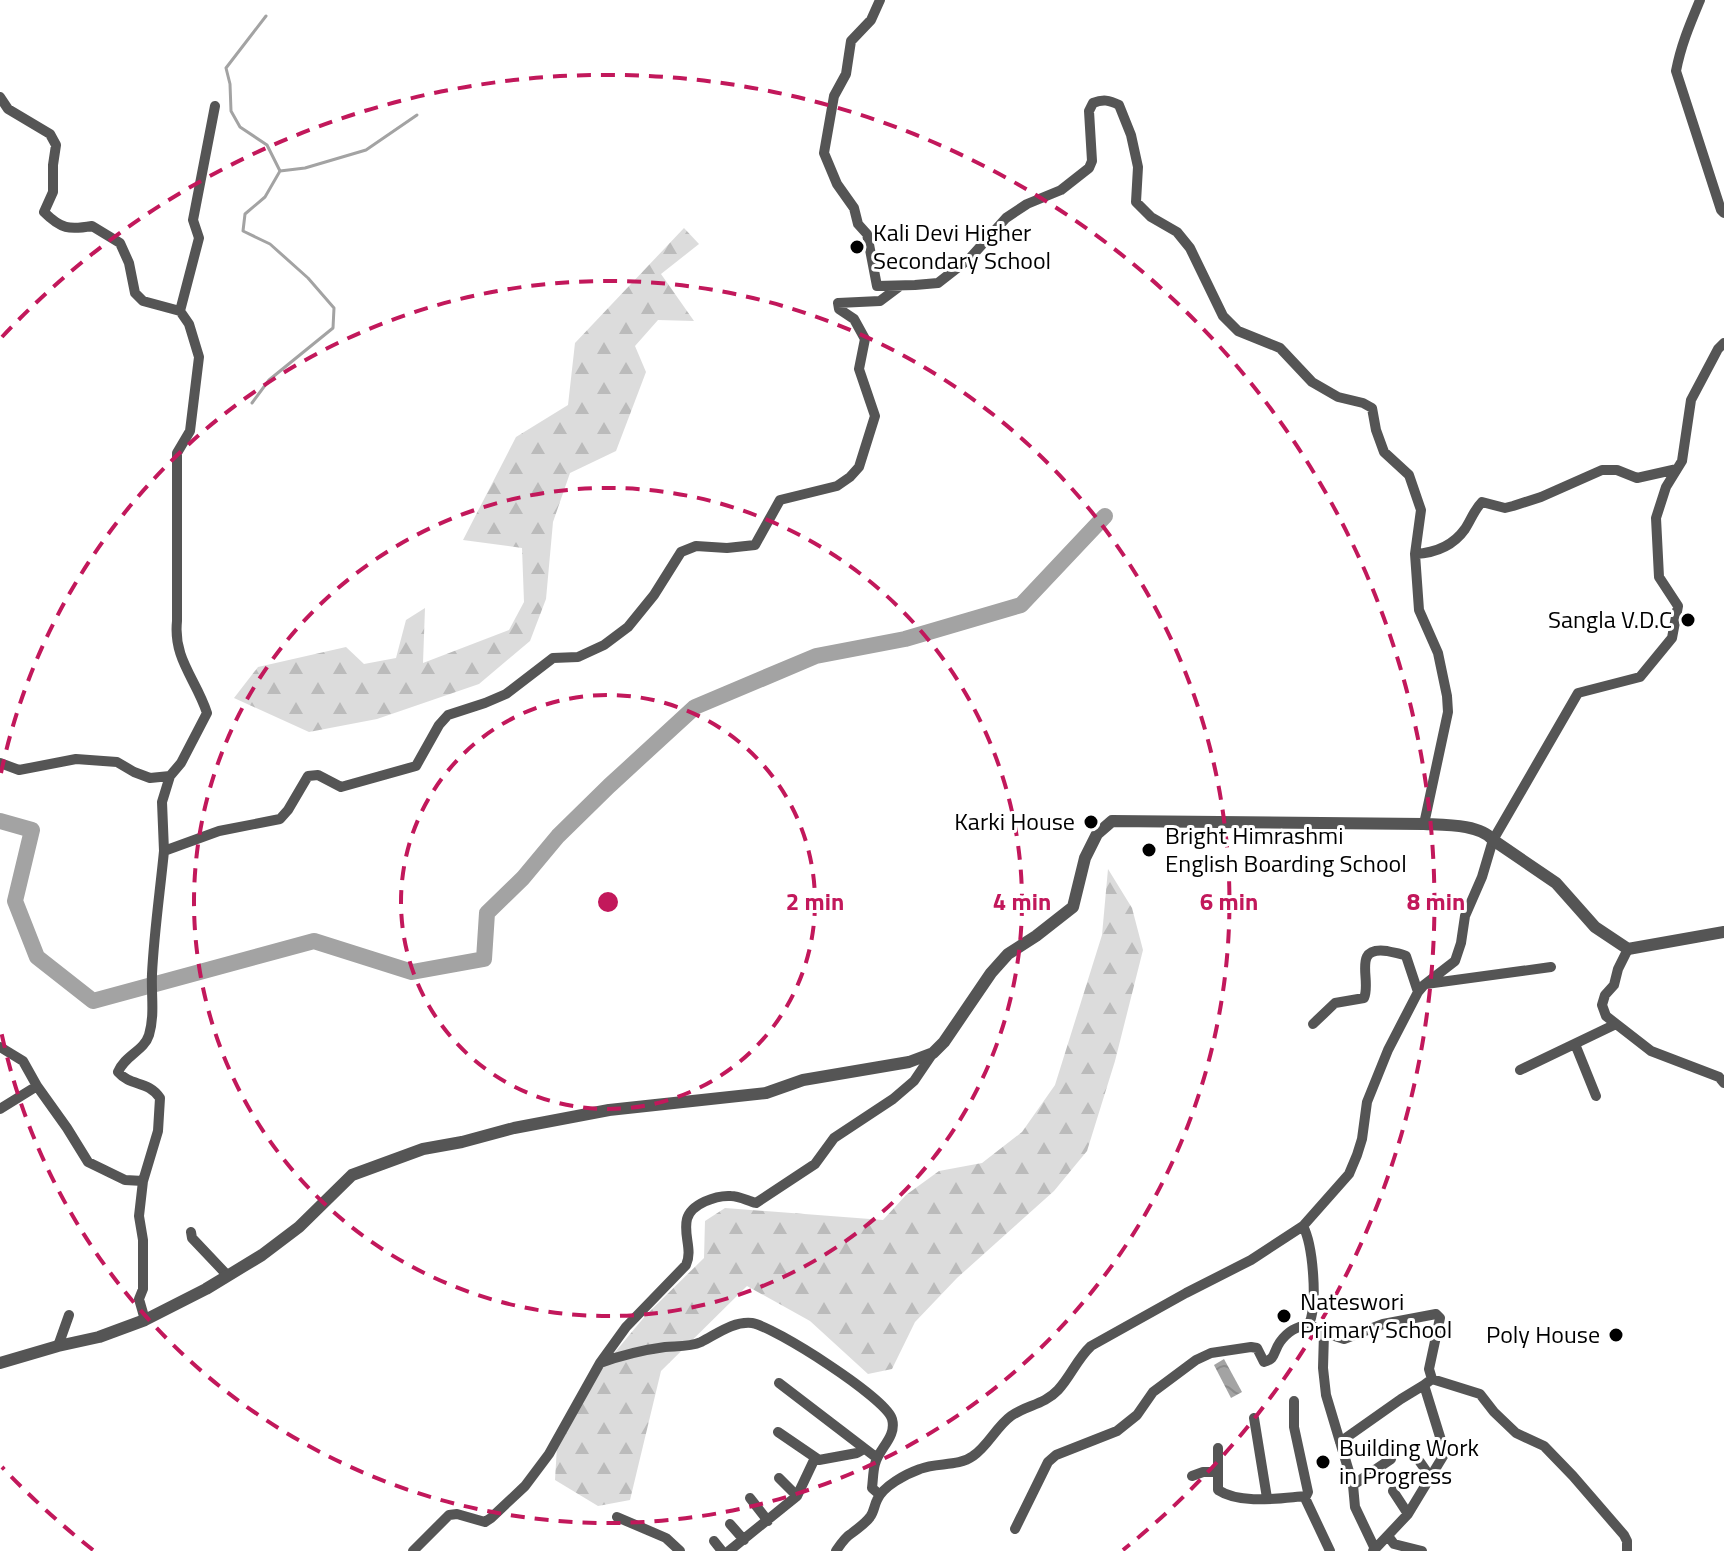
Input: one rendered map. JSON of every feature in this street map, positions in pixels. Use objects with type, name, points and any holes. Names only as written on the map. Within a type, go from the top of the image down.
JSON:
[{"type":"street","points":[[880,0],[871,20],[851,41],[846,74],[834,96],[824,153],[837,184],[854,208],[858,224],[867,234],[877,286],[938,283],[970,258],[1006,218],[1027,204],[1061,190],[1089,168],[1092,161],[1089,111],[1093,103],[1110,101],[1119,105],[1131,135],[1138,167],[1136,202],[1151,217],[1177,232],[1190,248],[1223,316],[1238,331],[1280,348],[1312,382],[1338,397],[1372,408],[1384,452],[1409,475],[1421,510],[1415,554],[1419,610],[1438,653],[1447,696],[1448,712],[1424,824]]},
{"type":"street","points":[[1700,0],[1679,51],[1676,71],[1724,213]]},
{"type":"street","points":[[0,97],[8,109],[50,134],[56,145],[53,192],[44,212],[56,224],[73,229],[92,226],[120,243],[129,263],[135,293],[143,301],[180,311],[189,324],[199,357],[190,431],[177,453],[175,637],[180,657],[207,713],[181,763],[170,776],[162,802],[164,851],[152,971],[153,1012],[144,1045],[126,1058],[118,1072],[130,1081],[148,1085],[160,1098],[158,1131],[143,1181],[139,1216],[143,1240],[143,1289],[139,1299],[145,1320]]},
{"type":"street","points":[[180,311],[199,238],[193,220],[215,106]]},
{"type":"street","points":[[164,851],[219,831],[280,819],[308,776],[318,775],[341,787],[416,766],[448,715],[506,694],[553,658],[578,657],[604,645],[628,627],[654,595],[681,552],[696,546],[727,548],[755,545],[780,500],[837,486],[850,477],[859,467],[875,416],[859,369],[865,339],[854,319],[839,309],[838,303],[880,301],[900,286]]},
{"type":"street","points":[[836,1551],[849,1534],[861,1527],[872,1514],[884,1488],[924,1467],[969,1459],[1012,1415],[1044,1402],[1056,1393],[1091,1346],[1251,1260],[1303,1226],[1349,1174],[1362,1139],[1367,1102],[1388,1050],[1421,988],[1455,961],[1465,916],[1482,877],[1493,840],[1578,693],[1640,677],[1672,638],[1678,606],[1659,577],[1656,518],[1666,487],[1682,461],[1691,400],[1724,343]]},
{"type":"street","points":[[1415,554],[1430,553],[1445,547],[1462,533],[1482,502],[1505,508],[1513,506],[1602,470],[1617,470],[1637,478],[1677,469]]},
{"type":"street","points":[[0,763],[19,770],[76,759],[117,762],[150,778],[170,776]]},
{"type":"street","points":[[413,1551],[449,1515],[457,1514],[485,1522],[525,1486],[549,1454],[600,1363],[626,1327],[686,1265],[690,1256],[687,1219],[693,1210],[703,1202],[732,1196],[756,1203],[815,1164],[834,1138],[893,1099],[914,1081],[1008,954],[1073,907],[1085,858],[1097,834],[1112,821],[1458,826],[1487,833],[1556,883],[1595,927],[1628,949],[1724,932]]},
{"type":"street","points":[[1628,949],[1614,985],[1605,995],[1602,1005],[1606,1016],[1651,1051],[1719,1077],[1724,1083]]},
{"type":"street","points":[[1313,1024],[1335,1003],[1364,998],[1367,988],[1363,977],[1365,963],[1371,952],[1378,950],[1406,956],[1421,988]]},
{"type":"street","points":[[1421,988],[1551,967]]},
{"type":"street","points":[[1520,1070],[1616,1024]]},
{"type":"street","points":[[1575,1044],[1596,1096]]},
{"type":"street","points":[[0,1047],[23,1061],[88,1162],[125,1180],[143,1181]]},
{"type":"street","points":[[0,1363],[99,1337],[145,1320],[206,1289],[262,1255],[299,1227],[352,1175],[423,1149],[609,1110],[766,1093],[803,1080],[909,1062],[933,1053]]},
{"type":"street","points":[[0,1109],[37,1086]]},
{"type":"street","points":[[1303,1226],[1310,1244],[1313,1292],[1309,1324]]},
{"type":"street","points":[[191,1232],[192,1238],[228,1276]]},
{"type":"street","points":[[1015,1529],[1048,1462],[1056,1455],[1117,1431],[1137,1415],[1153,1392],[1196,1360],[1211,1353],[1251,1347],[1257,1348],[1264,1362],[1268,1363],[1292,1328],[1309,1324],[1344,1339],[1383,1324],[1436,1314],[1440,1318],[1428,1382],[1445,1453],[1408,1514],[1374,1550],[1355,1507],[1353,1485],[1326,1395],[1324,1333]]},
{"type":"street","points":[[58,1346],[69,1315]]},
{"type":"street","points":[[600,1363],[635,1352],[690,1346],[735,1325],[750,1323],[763,1326],[836,1370],[885,1408],[892,1419],[891,1431],[889,1441],[874,1466],[872,1488],[880,1495]]},
{"type":"street","points":[[1340,1442],[1428,1382],[1480,1394],[1516,1433],[1544,1446],[1573,1476],[1624,1535],[1627,1551]]},
{"type":"street","points":[[779,1383],[877,1458]]},
{"type":"street","points":[[1294,1401],[1294,1427],[1308,1492],[1305,1498],[1327,1550]]},
{"type":"street","points":[[1254,1418],[1267,1498]]},
{"type":"street","points":[[778,1432],[819,1460],[864,1449]]},
{"type":"street","points":[[1218,1448],[1218,1490],[1225,1495],[1241,1499],[1306,1496]]},
{"type":"street","points":[[729,1551],[797,1496],[815,1458]]},
{"type":"street","points":[[1353,1485],[1391,1459]]},
{"type":"street","points":[[1420,1462],[1431,1478]]},
{"type":"street","points":[[1192,1476],[1218,1472]]},
{"type":"street","points":[[779,1478],[797,1496]]},
{"type":"street","points":[[1393,1491],[1408,1514]]},
{"type":"street","points":[[750,1498],[768,1521]]},
{"type":"street","points":[[617,1517],[666,1538],[680,1551]]},
{"type":"street","points":[[730,1524],[744,1540]]},
{"type":"street","points":[[1388,1536],[1394,1544],[1422,1551]]},
{"type":"street","points":[[714,1541],[722,1551]]},
{"type":"green space","points":[[684,228],[699,244],[661,274],[694,321],[658,320],[635,346],[646,372],[616,451],[570,473],[553,522],[546,599],[530,641],[479,684],[377,719],[309,732],[234,698],[258,667],[346,647],[364,664],[396,658],[406,620],[425,608],[423,663],[509,630],[524,602],[522,548],[463,540],[516,437],[568,405],[575,343]]},
{"type":"green space","points":[[1108,869],[1132,908],[1143,950],[1115,1061],[1087,1151],[1054,1191],[957,1278],[915,1322],[892,1369],[868,1374],[810,1321],[747,1286],[661,1371],[630,1500],[598,1506],[555,1480],[557,1446],[591,1381],[646,1315],[704,1258],[705,1221],[725,1208],[883,1220],[906,1195],[939,1171],[982,1163],[1022,1132],[1055,1085],[1102,935]]},
{"type":"water","points":[[1224,1359],[1242,1392],[1231,1398],[1214,1365]]},
{"type":"waterway","points":[[252,403],[269,380],[333,328],[334,308],[308,278],[270,244],[243,231],[245,214],[265,197],[280,171],[267,145],[240,127],[231,111],[226,68],[266,16]]},
{"type":"waterway","points":[[280,171],[305,168],[366,150],[417,115]]},
{"type":"waterway","points":[[0,821],[32,830],[15,901],[37,957],[93,1001],[314,941],[412,972],[484,959],[487,913],[523,878],[558,836],[695,707],[816,656],[905,639],[1021,605],[1105,516]]},
{"type":"place","name":"Kali Devi Higher Secondary School","points":[[857,247]]},
{"type":"place","name":"Sangla V.D.C","points":[[1688,620]]},
{"type":"place","name":"Karki House","points":[[1091,822]]},
{"type":"place","name":"Bright Himrashmi English Boarding School","points":[[1149,850]]},
{"type":"place","name":"Nateswori Primary School","points":[[1284,1316]]},
{"type":"place","name":"Poly House","points":[[1616,1335]]},
{"type":"place","name":"Building Work in Progress","points":[[1323,1462]]}]
